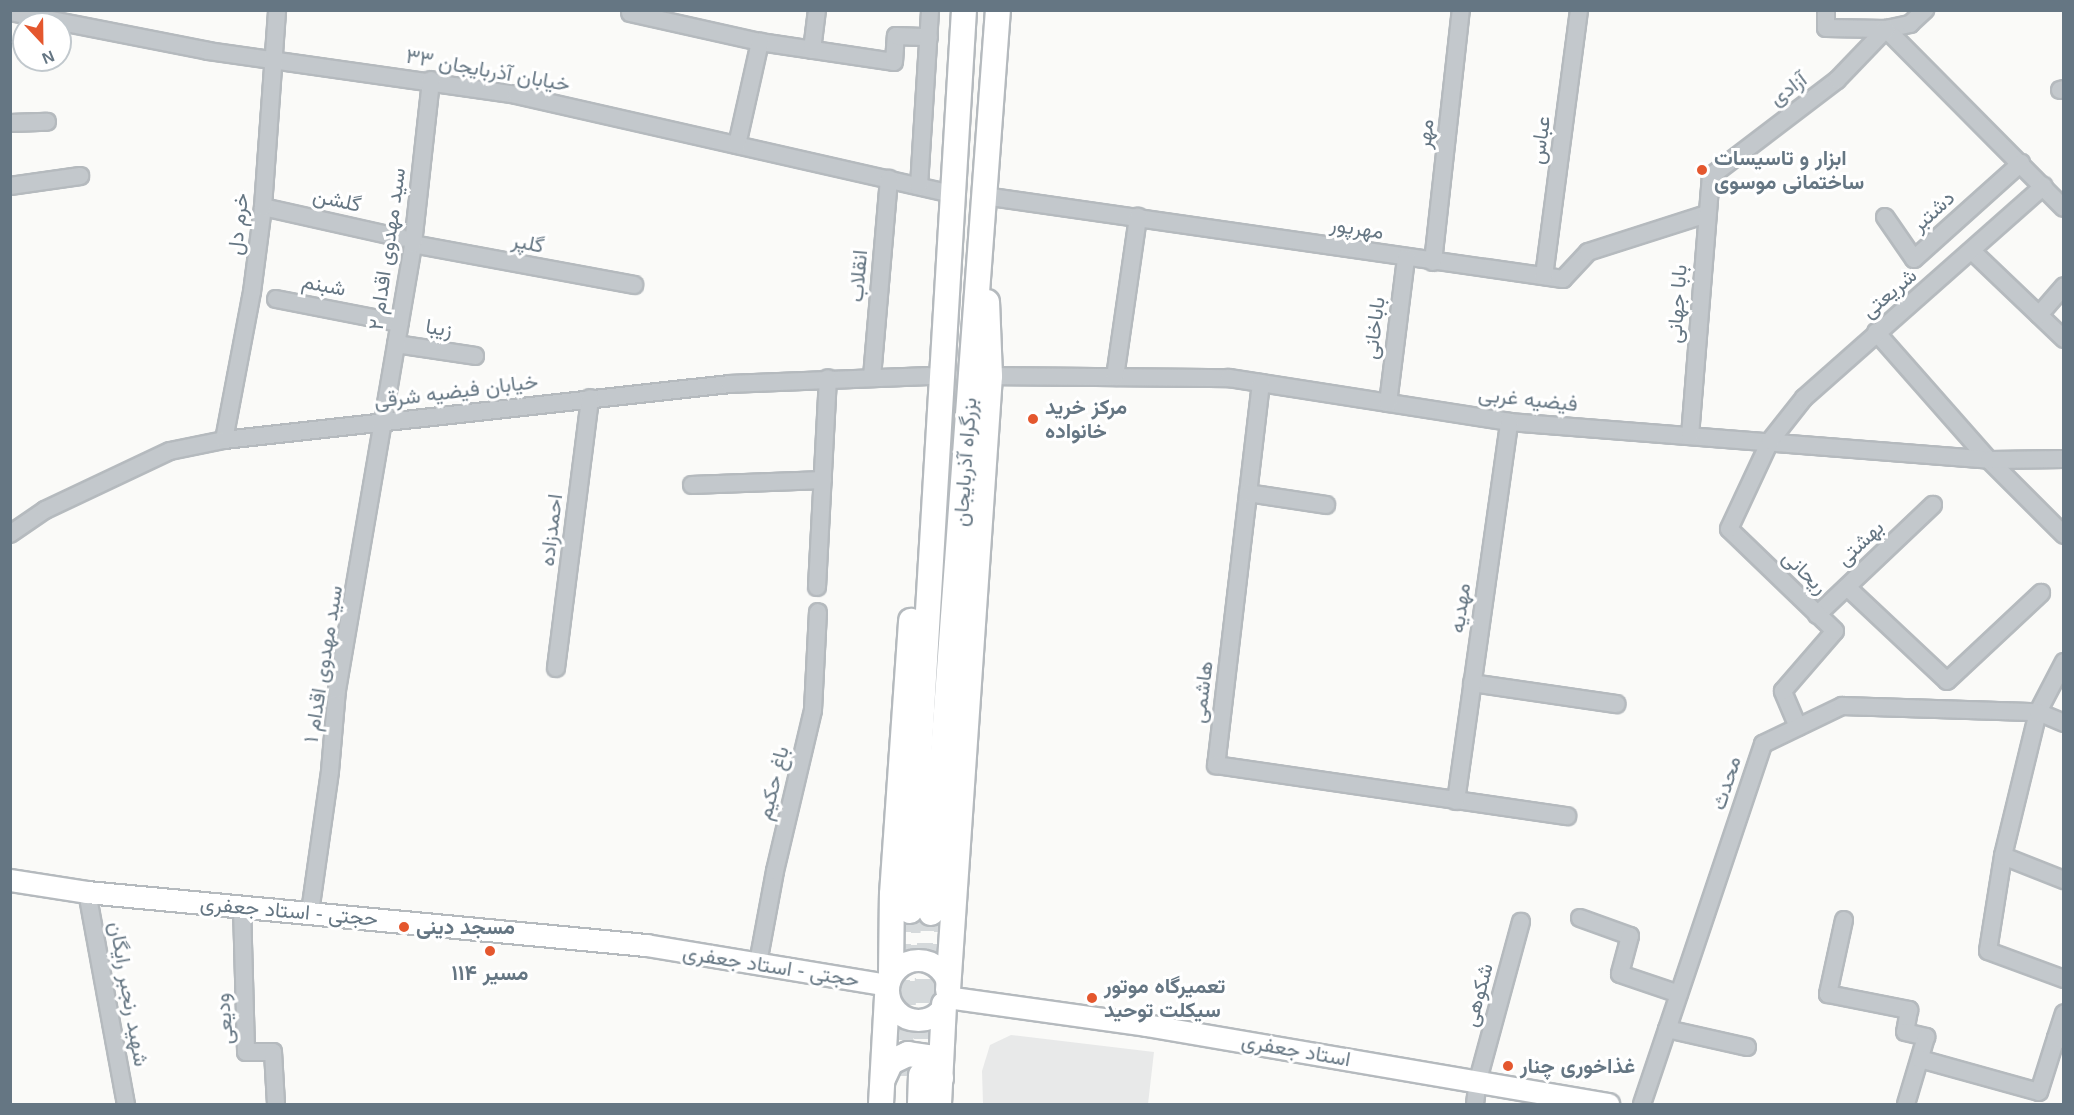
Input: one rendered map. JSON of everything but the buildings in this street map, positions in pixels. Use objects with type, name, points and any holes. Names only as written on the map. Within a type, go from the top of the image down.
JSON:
[{"type":"highway","name":"بزرگراه آذربایجان","points":[[964,10],[953,194],[921,912],[981,243],[998,10]]},
{"type":"highway","points":[[920,1104],[911,1077],[889,984],[892,894],[928,376],[932,337],[951,240]]},
{"type":"highway","points":[[897,1104],[947,997],[956,900],[992,338],[981,243]]},
{"type":"highway","points":[[892,894],[898,909],[911,919],[928,921],[943,915],[956,900]]},
{"type":"highway","points":[[881,1104],[911,1077]]},
{"type":"highway","points":[[911,1077],[939,1104]]},
{"type":"main road","name":"حجتی - استاد جعفری","points":[[10,880],[87,892],[646,945],[889,984]]},
{"type":"main road","points":[[914,959],[926,960],[946,977],[947,997],[931,1017],[913,1020],[896,1011],[889,984],[914,959]]},
{"type":"main road","name":"استاد جعفری","points":[[947,997],[1146,1024],[1608,1104]]},
{"type":"street","name":"خرم دل","points":[[224,440],[252,292],[263,207],[278,10]]},
{"type":"street","points":[[812,50],[817,10]]},
{"type":"street","points":[[919,186],[930,10]]},
{"type":"street","name":"مهر","points":[[1433,262],[1461,10]]},
{"type":"street","name":"عباس","points":[[1544,276],[1580,10]]},
{"type":"street","points":[[1826,10],[1826,28],[1886,29],[1910,24],[1925,10]]},
{"type":"street","name":"خیابان آذربایجان ۳۳","points":[[10,12],[273,59],[431,80],[953,194]]},
{"type":"street","points":[[630,13],[760,42],[894,62],[896,36],[929,37]]},
{"type":"street","points":[[1886,29],[2064,208]]},
{"type":"street","name":"آزادی","points":[[1711,176],[1838,80],[1886,29]]},
{"type":"street","points":[[737,145],[760,42]]},
{"type":"street","name":"سید مهدوی اقدام ۲","points":[[383,423],[400,323],[408,241],[431,80]]},
{"type":"street","points":[[10,123],[47,122]]},
{"type":"street","name":"دشتبر","points":[[1885,217],[1914,259],[2021,163]]},
{"type":"street","points":[[10,186],[80,176]]},
{"type":"street","name":"بابا جهانی","points":[[1690,436],[1711,176]]},
{"type":"street","name":"انقلاب","points":[[872,377],[889,179]]},
{"type":"street","name":"شریعتی","points":[[1770,441],[1804,398],[1876,332],[1973,252],[2044,186]]},
{"type":"street","name":"مهرپور","points":[[984,196],[1563,279],[1588,252],[1707,214]]},
{"type":"street","name":"گلشن","points":[[263,207],[408,241]]},
{"type":"street","points":[[1115,377],[1138,217]]},
{"type":"street","name":"گلپر","points":[[408,241],[634,285]]},
{"type":"street","points":[[1973,252],[2064,339]]},
{"type":"street","name":"باباخانی","points":[[1388,403],[1406,258]]},
{"type":"street","points":[[2039,315],[2064,286]]},
{"type":"street","name":"شبنم","points":[[276,299],[400,323]]},
{"type":"street","points":[[1876,332],[1989,460],[2064,535]]},
{"type":"street","name":"زیبا","points":[[396,344],[475,356]]},
{"type":"street","name":"خیابان فیضیه شرقی","points":[[10,534],[45,510],[170,451],[224,440],[590,398],[828,378],[928,376]]},
{"type":"street","name":"فیضیه غربی","points":[[990,376],[1229,378],[1509,422],[1989,460],[2064,459]]},
{"type":"street","points":[[817,587],[828,378]]},
{"type":"street","name":"هاشمی","points":[[1261,383],[1216,765],[1456,801]]},
{"type":"street","name":"احمدزاده","points":[[556,668],[590,398]]},
{"type":"street","name":"مهدیه","points":[[1456,801],[1509,422]]},
{"type":"street","name":"سید مهدوی اقدام ۱","points":[[310,912],[330,771],[337,690],[383,423]]},
{"type":"street","name":"ریحانی","points":[[1770,441],[1729,529],[1835,631],[1783,691],[1798,727]]},
{"type":"street","points":[[692,485],[823,480]]},
{"type":"street","points":[[1248,493],[1326,505]]},
{"type":"street","name":"بهشتی","points":[[1817,615],[1933,505]]},
{"type":"street","points":[[1847,587],[1947,681],[2041,593]]},
{"type":"street","name":"باغ حکیم","points":[[758,963],[775,871],[813,710],[818,612]]},
{"type":"street","points":[[2064,662],[2037,712],[2003,856],[1988,951],[2064,979]]},
{"type":"street","points":[[1472,683],[1616,704]]},
{"type":"street","name":"محدث","points":[[1642,1104],[1763,744],[1842,706],[2037,712]]},
{"type":"street","points":[[2037,712],[2064,723]]},
{"type":"street","points":[[1456,801],[1567,816]]},
{"type":"street","points":[[2003,856],[2064,880]]},
{"type":"street","name":"شهید رنجبر رایگان","points":[[87,892],[126,1104]]},
{"type":"street","name":"ودیعی","points":[[242,907],[246,1052],[273,1052],[276,1104]]},
{"type":"street","points":[[1580,918],[1630,936],[1620,974],[1679,994]]},
{"type":"street","points":[[1844,920],[1828,994],[1909,1010],[1905,1032],[1926,1037],[1906,1104]]},
{"type":"street","name":"شکوهی","points":[[1475,1104],[1478,1080],[1521,922]]},
{"type":"street","points":[[1920,1059],[2039,1092],[2060,1039],[2064,1013]]},
{"type":"street","points":[[1667,1029],[1747,1047]]},
{"type":"shaded area","points":[[1011,1035],[1154,1052],[1148,1104],[983,1104],[982,1071],[990,1045]]},
{"type":"tunnel","points":[[899,1076],[910,911]]},
{"type":"tunnel","points":[[921,1075],[931,913]]},
{"type":"place","name":"ابزار و تاسیسات ساختمانی موسوی","points":[[1702,170]]},
{"type":"place","name":"مرکز خرید خانواده","points":[[1033,419]]},
{"type":"place","name":"مسجد دینی","points":[[404,927]]},
{"type":"place","name":"مسیر ۱۱۴","points":[[490,951]]},
{"type":"place","name":"تعمیرگاه موتور سیکلت توحید","points":[[1092,998]]},
{"type":"place","name":"غذاخوری چنار","points":[[1508,1066]]}]
